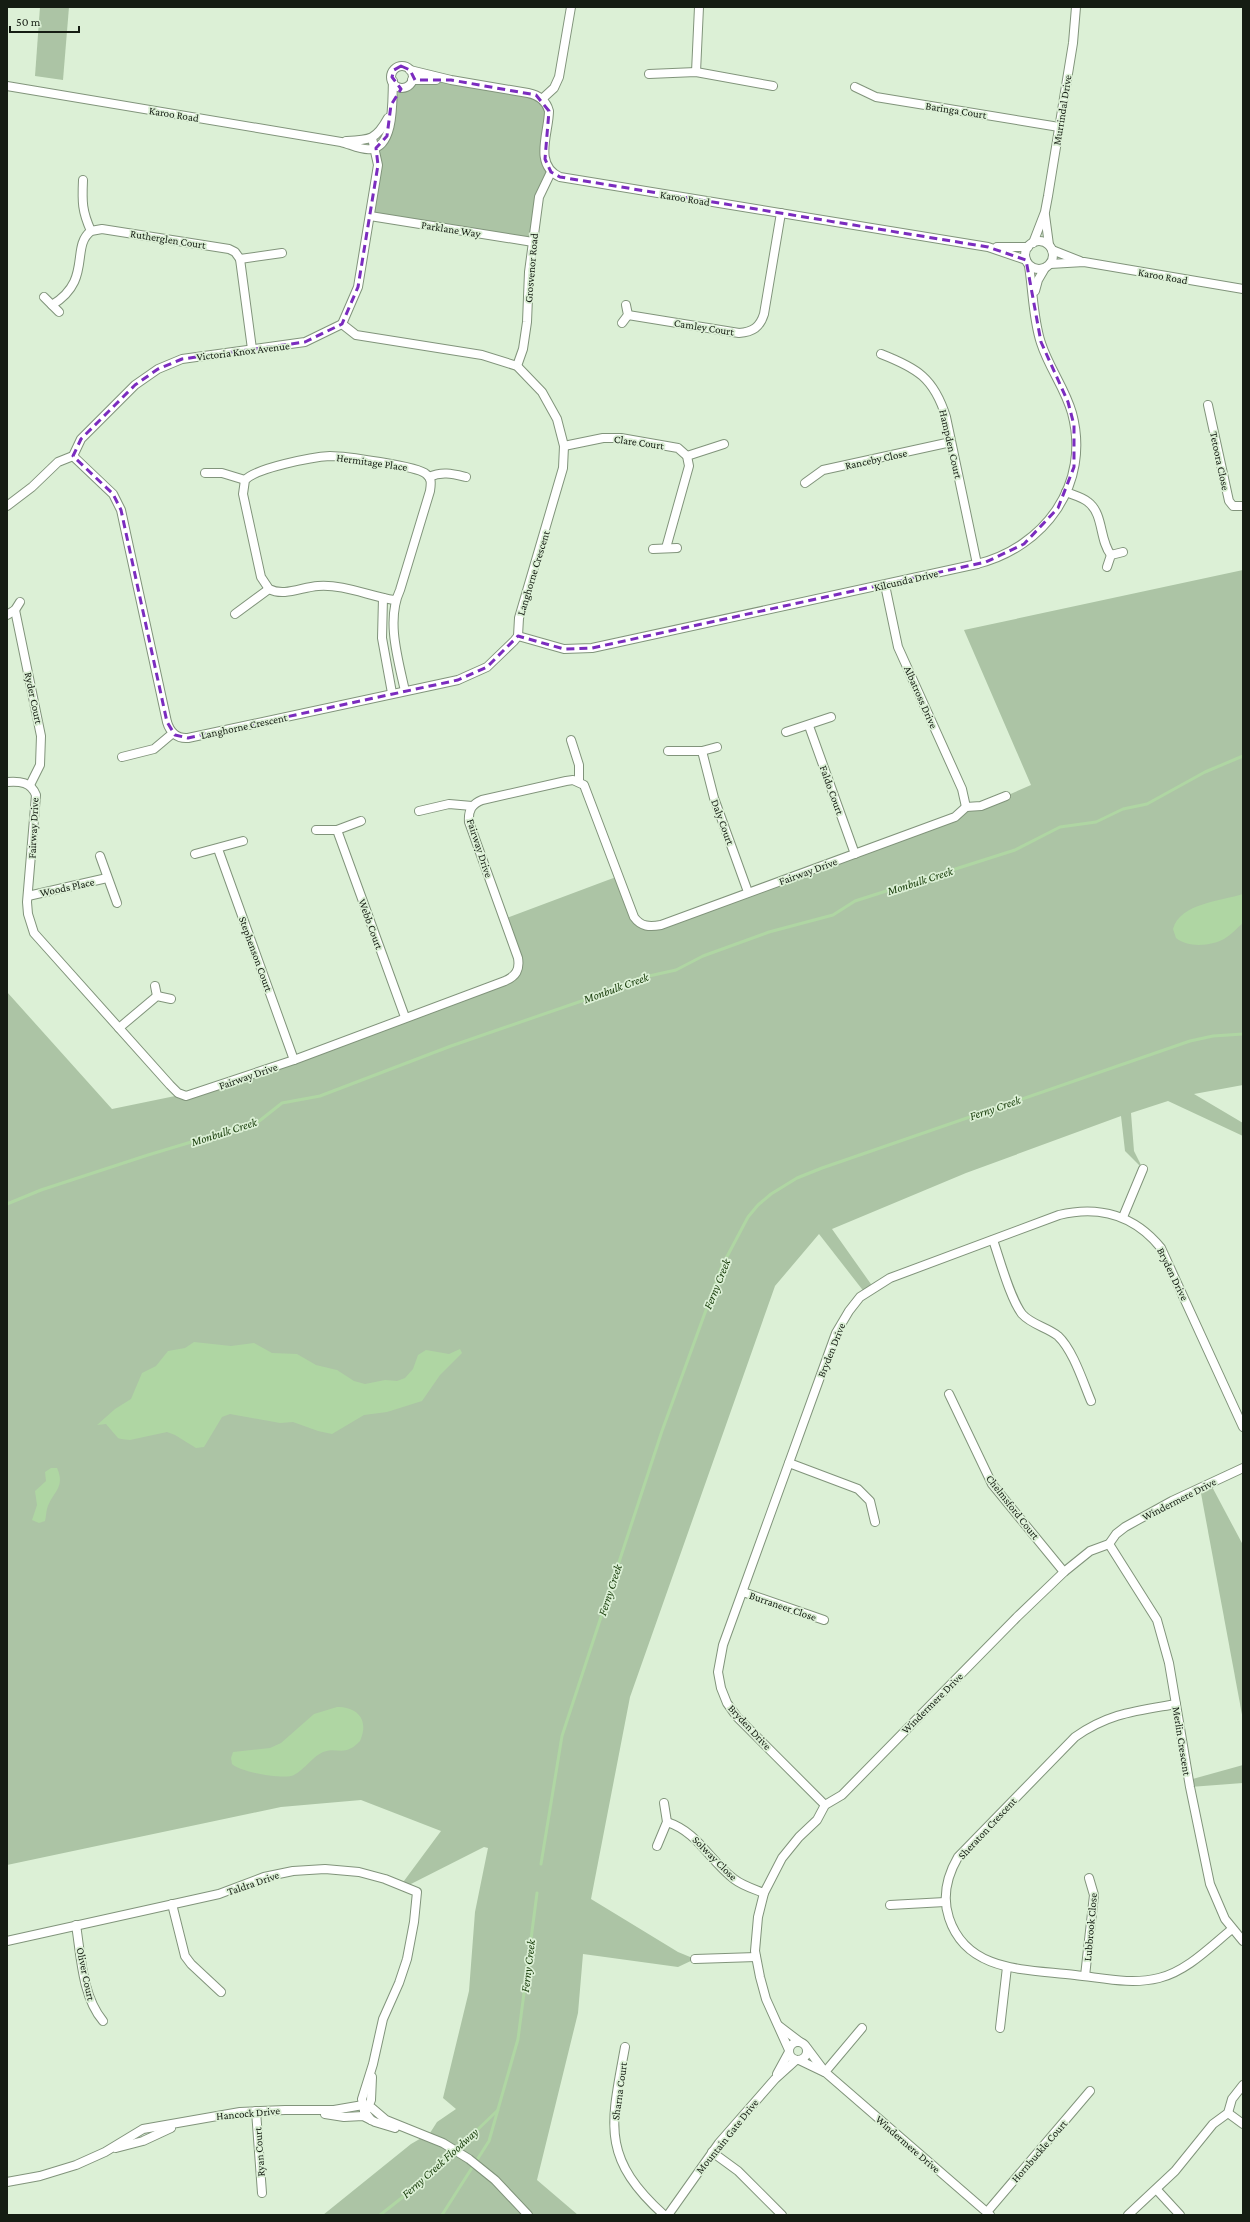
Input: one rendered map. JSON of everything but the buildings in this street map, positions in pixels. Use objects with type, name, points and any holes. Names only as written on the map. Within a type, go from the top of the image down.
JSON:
[{"type":"street","points":[[542,99],[554,88],[559,77],[571,7]]},
{"type":"street","points":[[696,72],[698,7]]},
{"type":"street","name":"Murrindal Drive","points":[[1030,245],[1045,212],[1073,43],[1076,7]]},
{"type":"street","points":[[376,148],[380,146],[387,136],[393,81],[392,73],[396,68],[401,66],[410,70],[451,80],[528,93],[542,99],[549,110],[544,154],[551,172]]},
{"type":"street","points":[[393,81],[396,86],[408,86],[413,75],[410,70]]},
{"type":"street","points":[[649,74],[696,72],[773,86]]},
{"type":"street","points":[[412,80],[451,80]]},
{"type":"street","name":"Karoo Road","points":[[7,86],[341,142],[366,149],[376,148]]},
{"type":"street","points":[[391,105],[402,87]]},
{"type":"street","name":"Baringa Court","points":[[855,87],[876,97],[1059,127]]},
{"type":"street","points":[[342,324],[358,287],[370,216],[378,165],[376,148],[372,138],[381,131],[389,117]]},
{"type":"street","name":"Karoo Road","points":[[341,142],[372,138]]},
{"type":"street","name":"Karoo Road","points":[[551,172],[567,178],[988,247],[1030,245]]},
{"type":"street","name":"Grosvenor Road","points":[[517,366],[523,349],[527,322],[533,242],[539,196],[551,172]]},
{"type":"street","points":[[52,305],[64,296],[75,282],[83,242],[85,237],[91,231],[83,213],[83,180]]},
{"type":"street","name":"Murrindal Drive","points":[[1045,212],[1050,248]]},
{"type":"street","name":"Camley Court","points":[[628,315],[739,333],[751,331],[757,328],[764,314],[781,213]]},
{"type":"street","name":"Parklane Way","points":[[370,216],[533,242]]},
{"type":"street","name":"Rutherglen Court","points":[[91,231],[102,229],[229,249],[235,252],[240,259]]},
{"type":"street","points":[[1041,242],[1050,248],[1053,257],[1047,266],[1037,269],[1028,263],[1026,251],[1030,245],[1041,242]]},
{"type":"street","name":"Karoo Road","points":[[988,247],[1028,263]]},
{"type":"street","name":"Karoo Road","points":[[1050,248],[1084,262],[1243,289]]},
{"type":"street","points":[[252,349],[240,259],[282,253]]},
{"type":"street","name":"Karoo Road","points":[[1047,266],[1084,262]]},
{"type":"street","name":"Kilcunda Drive","points":[[518,636],[564,649],[592,648],[977,564],[1008,554],[1034,536],[1054,513],[1066,492],[1075,459],[1074,425],[1068,402],[1041,342],[1028,263]]},
{"type":"street","name":"Kilcunda Drive","points":[[1034,296],[1038,280],[1047,266]]},
{"type":"street","points":[[44,297],[59,312]]},
{"type":"street","points":[[622,323],[628,315],[626,305]]},
{"type":"street","name":"Victoria Knox Avenue","points":[[73,456],[80,439],[146,376],[182,359],[305,342],[342,324]]},
{"type":"street","name":"Langhorne Crescent","points":[[173,733],[181,738],[188,738],[458,680],[480,671],[494,661],[518,636],[519,618],[561,479],[564,446],[560,428],[552,407],[542,392],[517,366],[482,355],[356,335],[342,324]]},
{"type":"street","name":"Hampden Court","points":[[881,354],[914,368],[931,386],[943,409],[977,564]]},
{"type":"street","name":"Tetoora Close","points":[[1208,405],[1228,499],[1233,506],[1243,506]]},
{"type":"street","name":"Clare Court","points":[[564,446],[614,437],[671,446],[683,452],[687,456]]},
{"type":"street","name":"Ranceby Close","points":[[805,483],[823,470],[951,442]]},
{"type":"street","points":[[666,548],[688,471],[687,456],[724,444]]},
{"type":"street","points":[[7,506],[32,487],[58,462],[73,456],[113,494],[121,510],[167,722],[173,733],[154,749],[122,757]]},
{"type":"street","name":"Hermitage Place","points":[[245,480],[259,471],[330,456],[412,468],[426,473],[429,477]]},
{"type":"street","points":[[204,473],[222,473],[245,480],[244,494],[261,577],[269,589],[282,593],[318,586],[333,586],[394,600]]},
{"type":"street","points":[[405,691],[394,640],[394,600],[400,590],[430,491],[429,477],[438,473],[448,473],[466,477]]},
{"type":"street","points":[[1066,492],[1082,498],[1093,506],[1104,544],[1111,555]]},
{"type":"street","points":[[653,549],[677,548]]},
{"type":"street","points":[[1111,555],[1122,552]]},
{"type":"street","points":[[1107,567],[1111,555]]},
{"type":"street","name":"Albatross Drive","points":[[885,585],[898,647],[962,789],[966,807]]},
{"type":"street","points":[[235,614],[269,589]]},
{"type":"street","points":[[383,598],[382,638],[392,693]]},
{"type":"street","points":[[7,615],[15,610],[20,602]]},
{"type":"street","name":"Ryder Court","points":[[15,610],[41,736],[40,765],[30,785]]},
{"type":"street","points":[[786,732],[831,718]]},
{"type":"street","name":"Faldo Court","points":[[808,726],[855,854]]},
{"type":"street","points":[[571,740],[579,764],[579,782]]},
{"type":"street","points":[[668,751],[702,751],[716,747]]},
{"type":"street","name":"Daly Court","points":[[702,751],[714,798],[748,892]]},
{"type":"street","name":"Fairway Drive","points":[[7,782],[21,782],[30,785],[36,795],[37,801],[28,896],[28,914],[34,933],[176,1092],[186,1096],[294,1060],[405,1017],[505,981],[518,971],[518,958],[469,822],[468,815],[472,806],[482,800],[566,781],[579,782],[587,790],[632,911],[640,923],[649,926],[661,924],[955,817],[966,807],[982,806],[1006,796]]},
{"type":"street","name":"Fairway Drive","points":[[419,811],[449,804],[472,806]]},
{"type":"street","points":[[316,830],[337,830],[361,821]]},
{"type":"street","name":"Webb Court","points":[[337,830],[405,1017]]},
{"type":"street","points":[[195,854],[243,841]]},
{"type":"street","name":"Stephenson Court","points":[[218,849],[294,1060]]},
{"type":"street","name":"Woods Place","points":[[100,856],[117,903]]},
{"type":"street","name":"Woods Place","points":[[28,896],[107,878]]},
{"type":"street","points":[[155,986],[157,996]]},
{"type":"street","points":[[119,1028],[157,996]]},
{"type":"street","points":[[157,996],[172,1000]]},
{"type":"street","points":[[1123,1217],[1143,1169]]},
{"type":"street","name":"Bryden Drive","points":[[825,1805],[737,1717],[723,1695],[719,1680],[719,1664],[724,1645],[836,1333],[854,1304],[869,1290],[890,1278],[1074,1212],[1096,1211],[1123,1217],[1144,1230],[1161,1248],[1243,1427]]},
{"type":"street","points":[[993,1240],[1021,1313],[1027,1319],[1050,1331],[1062,1340],[1091,1401]]},
{"type":"street","name":"Chelmsford Court","points":[[949,1394],[992,1484],[1064,1572]]},
{"type":"street","points":[[789,1463],[858,1488],[870,1501],[875,1522]]},
{"type":"street","name":"Windermere Drive","points":[[789,2051],[763,1991],[756,1957],[757,1926],[764,1892],[782,1858],[799,1837],[817,1820],[825,1805],[842,1795],[1017,1616],[1064,1572],[1090,1552],[1109,1544],[1120,1531],[1148,1514],[1243,1468]]},
{"type":"street","name":"Merlin Crescent","points":[[1109,1544],[1157,1620],[1169,1664],[1206,1871],[1214,1897],[1232,1929],[1243,1941]]},
{"type":"street","name":"Burraneer Close","points":[[743,1592],[824,1620]]},
{"type":"street","name":"Sheraton Crescent","points":[[1176,1704],[1113,1716],[1091,1726],[1075,1737],[958,1857],[948,1880],[945,1902],[953,1929],[965,1946],[984,1960],[1007,1967],[1132,1982],[1160,1978],[1185,1966],[1232,1929]]},
{"type":"street","points":[[657,1846],[666,1822],[664,1803]]},
{"type":"street","name":"Solway Close","points":[[666,1822],[677,1825],[694,1836],[734,1878],[746,1886],[764,1892]]},
{"type":"street","name":"Taldra Drive","points":[[7,1940],[219,1894],[277,1874],[310,1869],[359,1872],[385,1879],[416,1892],[414,1922],[407,1959],[399,1983],[383,2019],[365,2107]]},
{"type":"street","name":"Lubbrook Close","points":[[1085,1976],[1094,1895],[1089,1878]]},
{"type":"street","points":[[890,1905],[945,1902]]},
{"type":"street","points":[[172,1904],[185,1956],[191,1964],[221,1992]]},
{"type":"street","name":"Oliver Court","points":[[76,1925],[89,1995],[95,2010],[103,2021]]},
{"type":"street","points":[[695,1959],[756,1957]]},
{"type":"street","points":[[1000,2028],[1007,1967]]},
{"type":"street","points":[[778,2026],[800,2042],[807,2048],[806,2056],[798,2060],[791,2058],[789,2051],[792,2044],[800,2042]]},
{"type":"street","points":[[825,2072],[862,2028]]},
{"type":"street","name":"Sharna Court","points":[[626,2047],[615,2105],[616,2143],[622,2164],[633,2183],[641,2194],[664,2215]]},
{"type":"street","name":"Windermere Drive","points":[[807,2048],[825,2072],[988,2213]]},
{"type":"street","name":"Mountain Gate Drive","points":[[775,2078],[789,2051]]},
{"type":"street","name":"Windermere Drive","points":[[798,2060],[825,2072]]},
{"type":"street","name":"Mountain Gate Drive","points":[[668,2215],[712,2152],[775,2078],[798,2060]]},
{"type":"street","points":[[1128,2215],[1157,2190],[1184,2161],[1213,2124],[1228,2113],[1232,2099],[1243,2085]]},
{"type":"street","name":"Hornbuckle Court","points":[[988,2213],[1090,2091]]},
{"type":"street","points":[[365,2107],[371,2120],[382,2125],[409,2130]]},
{"type":"street","points":[[365,2107],[386,2120],[450,2147],[469,2159],[495,2180],[528,2215]]},
{"type":"street","name":"Hancock Drive","points":[[7,2182],[61,2170],[105,2152],[143,2141],[188,2121],[256,2111],[341,2110],[365,2107]]},
{"type":"street","name":"Ryan Court","points":[[256,2111],[262,2193]]},
{"type":"street","points":[[1228,2113],[1243,2124]]},
{"type":"street","points":[[712,2152],[738,2171],[782,2215]]},
{"type":"street","name":"Hancock Drive","points":[[7,2178],[26,2179]]},
{"type":"street","points":[[1157,2190],[1180,2215]]},
{"type":"highlighted area","points":[[401,66],[410,70],[415,80],[451,80],[536,95],[549,111],[545,159],[551,172],[560,177],[988,247],[1026,260],[1041,342],[1068,402],[1074,425],[1074,467],[1058,508],[1024,544],[986,562],[592,648],[564,649],[518,636],[487,667],[458,680],[188,738],[175,735],[167,722],[121,510],[113,494],[73,456],[81,439],[135,385],[158,369],[182,359],[305,342],[342,324],[358,287],[378,165],[376,148],[387,136],[391,105],[401,89],[392,77],[394,70]]},
{"type":"shaded area","points":[[40,7],[69,7],[63,80],[35,76]]},
{"type":"shaded area","points":[[426,79],[528,93],[546,103],[548,167],[533,242],[370,216],[376,148],[381,146],[391,105],[402,87]]},
{"type":"shaded area","points":[[1243,570],[1243,1085],[1194,1094],[1243,1123],[1243,1136],[1168,1101],[1131,1113],[1134,1151],[1143,1169],[1125,1151],[1121,1116],[966,1173],[832,1229],[873,1287],[865,1293],[819,1234],[775,1286],[630,1697],[591,1899],[678,1952],[695,1959],[678,1967],[583,1954],[578,2013],[537,2180],[578,2215],[323,2215],[411,2144],[430,2133],[437,2122],[456,2109],[443,2098],[469,1991],[475,1912],[488,1848],[484,1847],[405,1887],[401,1885],[441,1831],[361,1800],[281,1807],[7,1865],[7,992],[112,1109],[180,1095],[183,1096],[505,981],[518,971],[504,919],[608,880],[619,876],[632,911],[649,927],[1006,796],[1031,785],[964,630]]},
{"type":"shaded area","points":[[1243,894],[1243,923],[1227,937],[1213,943],[1200,945],[1193,945],[1176,938],[1173,929],[1177,920],[1193,908],[1213,901]]},
{"type":"shaded area","points":[[194,1342],[231,1346],[254,1343],[272,1353],[297,1354],[316,1365],[337,1370],[354,1381],[365,1384],[385,1380],[397,1381],[405,1378],[413,1369],[418,1355],[426,1350],[449,1354],[460,1349],[462,1353],[440,1375],[422,1401],[387,1412],[364,1415],[332,1434],[318,1431],[293,1422],[280,1423],[230,1414],[222,1417],[204,1447],[196,1448],[175,1435],[167,1432],[130,1440],[118,1438],[106,1424],[97,1425],[115,1409],[131,1399],[142,1373],[156,1366],[168,1351],[185,1348]]},
{"type":"shaded area","points":[[51,1468],[57,1468],[60,1480],[59,1485],[49,1503],[45,1521],[39,1523],[32,1520],[37,1505],[35,1491],[46,1481],[45,1472]]},
{"type":"shaded area","points":[[1210,1483],[1243,1545],[1243,1720],[1200,1488]]},
{"type":"shaded area","points":[[337,1707],[356,1712],[362,1721],[363,1727],[360,1741],[349,1749],[323,1752],[294,1775],[289,1776],[281,1777],[252,1772],[232,1764],[231,1758],[233,1752],[270,1748],[281,1743],[314,1714]]},
{"type":"shaded area","points":[[1243,1765],[1243,1783],[1190,1787],[1189,1780]]},
{"type":"waterway","name":"Monbulk Creek","points":[[7,1204],[41,1190],[148,1155],[258,1122],[282,1103],[320,1096],[451,1046],[602,994],[640,978],[676,970],[703,956],[769,932],[833,915],[855,901],[1015,850],[1060,827],[1096,822],[1123,809],[1147,804],[1205,772],[1243,756]]},
{"type":"waterway","name":"Ferny Creek","points":[[541,1864],[562,1736],[662,1431],[722,1266],[748,1217],[758,1205],[771,1194],[797,1178],[822,1168],[1190,1041],[1213,1036],[1243,1034]]},
{"type":"waterway","name":"Ferny Creek Floodway","points":[[442,2215],[489,2141],[518,2039],[537,1893]]},
{"type":"waterway","name":"Ferny Creek Floodway","points":[[380,2215],[427,2178],[498,2110]]}]
